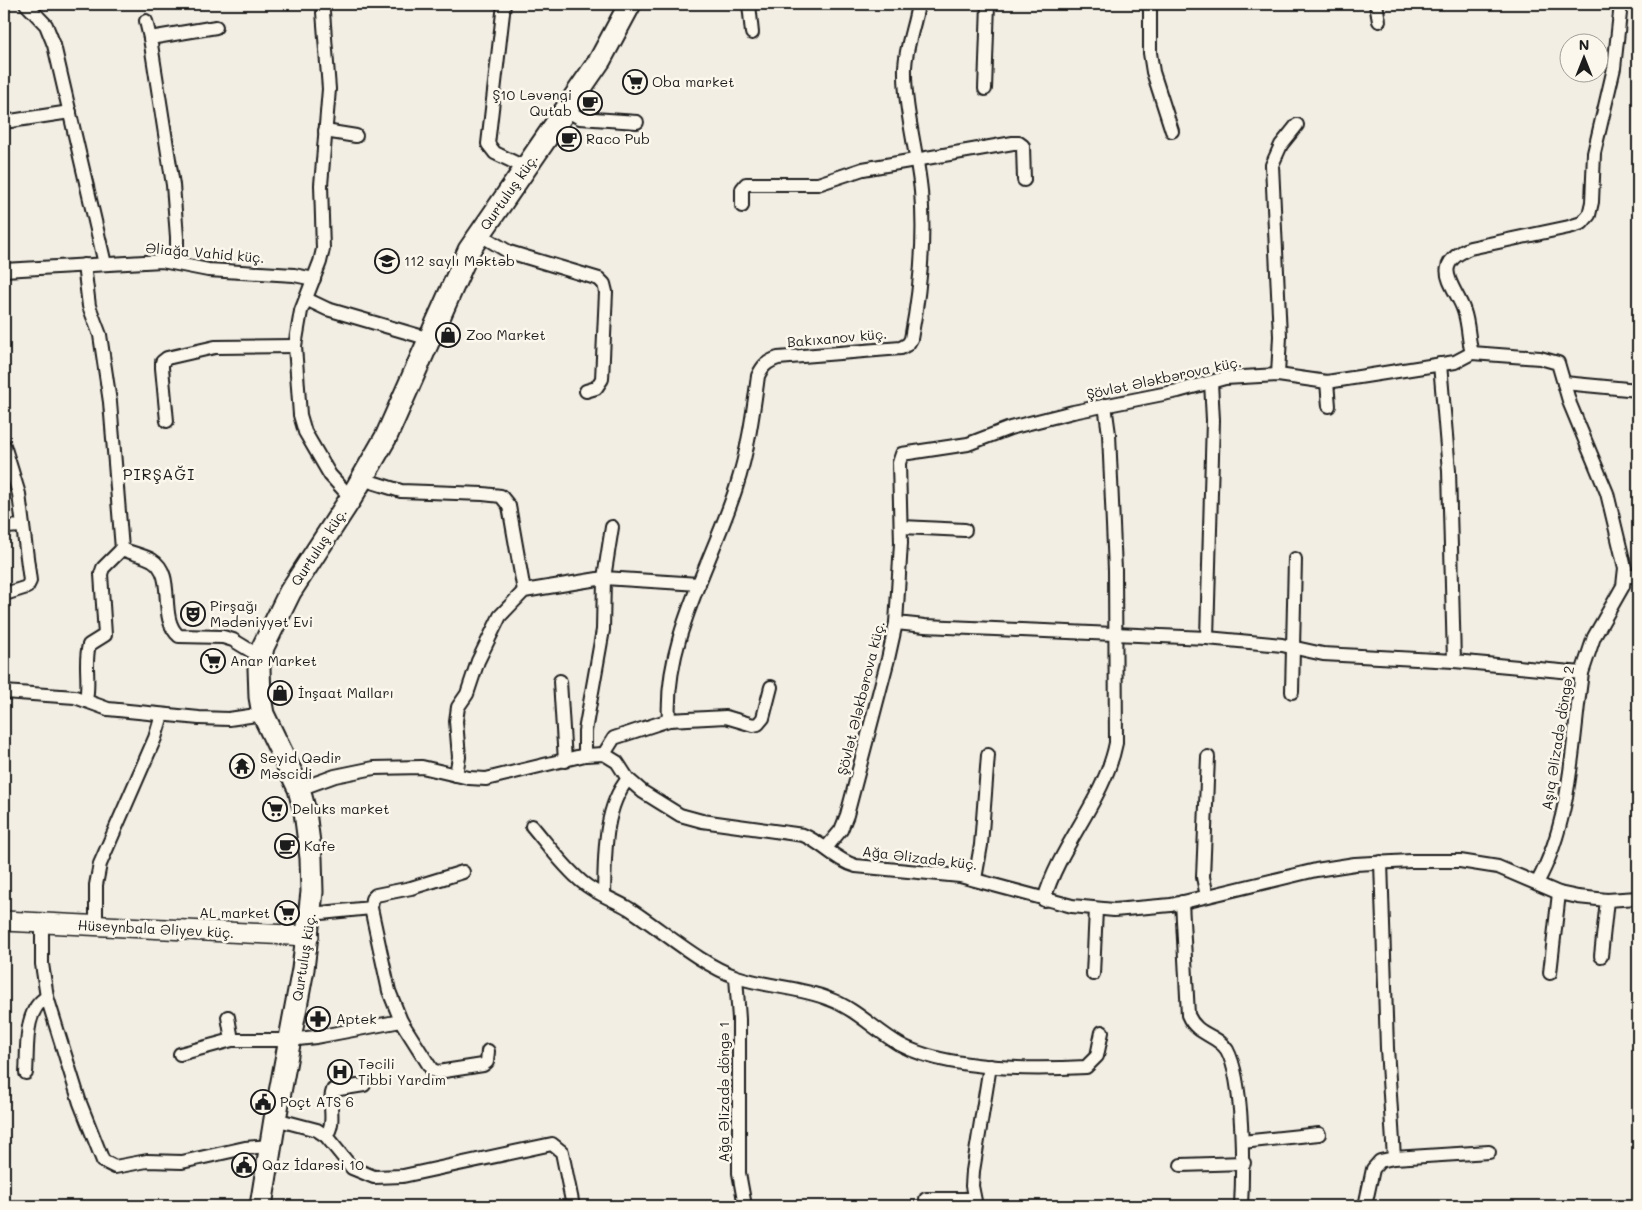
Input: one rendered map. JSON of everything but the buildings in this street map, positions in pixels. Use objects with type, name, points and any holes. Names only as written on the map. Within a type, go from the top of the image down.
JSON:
[{"type":"main road","name":"Qurtuluş küç.","points":[[261,1206],[274,1119],[312,914],[312,871],[309,835],[299,789],[263,714],[258,680],[261,656],[266,639],[290,592],[351,498],[386,438],[462,264],[479,234],[600,60],[630,4]]},
{"type":"street","points":[[26,4],[50,34],[105,264]]},
{"type":"street","points":[[504,4],[488,144],[496,154],[526,168]]},
{"type":"street","points":[[748,4],[752,33]]},
{"type":"street","name":"Bakıxanov küç.","points":[[670,720],[668,697],[670,675],[699,584],[736,488],[749,442],[758,376],[762,367],[778,358],[901,348],[911,340],[918,288],[922,233],[921,191],[907,97],[905,68],[907,45],[918,4]]},
{"type":"street","points":[[985,89],[988,4]]},
{"type":"street","points":[[1148,4],[1153,72],[1172,130]]},
{"type":"street","points":[[1376,4],[1378,21]]},
{"type":"street","points":[[1476,354],[1464,309],[1449,284],[1448,273],[1451,260],[1458,253],[1470,248],[1569,228],[1582,223],[1589,215],[1592,202],[1594,154],[1614,68],[1621,4]]},
{"type":"street","points":[[323,12],[329,89],[321,185],[323,249],[297,327],[295,346],[300,415],[305,432],[330,475],[351,498]]},
{"type":"street","points":[[146,21],[172,185],[177,237],[177,263]]},
{"type":"street","points":[[150,38],[216,27]]},
{"type":"street","points":[[566,110],[580,118],[637,122]]},
{"type":"street","points":[[4,122],[70,112]]},
{"type":"street","points":[[1278,375],[1280,344],[1272,165],[1281,144],[1298,125]]},
{"type":"street","points":[[325,131],[356,136]]},
{"type":"street","points":[[742,206],[742,189],[746,184],[818,184],[863,170],[916,159],[1019,143],[1025,151],[1024,180]]},
{"type":"street","points":[[479,234],[509,252],[599,279],[604,284],[606,292],[602,379],[596,388],[586,391]]},
{"type":"street","name":"Əliağa Vahid küç.","points":[[5,266],[84,265],[149,261],[177,263],[208,270],[294,275],[314,279]]},
{"type":"street","points":[[84,265],[88,306],[100,335],[110,402],[122,549],[103,568],[101,574],[105,635],[89,645],[86,657],[89,679],[86,700]]},
{"type":"street","points":[[306,299],[327,309],[430,339]]},
{"type":"street","points":[[167,421],[162,362],[167,358],[215,347],[295,346]]},
{"type":"street","name":"Şövlət Ələkbərova küç.","points":[[826,848],[841,830],[847,814],[896,623],[902,527],[899,463],[902,454],[968,444],[1010,428],[1105,405],[1246,375],[1278,375],[1327,382],[1455,362],[1476,354]]},
{"type":"street","name":"Aşıq Əlizadə döngə 2","points":[[1476,354],[1554,360],[1562,370],[1570,404],[1612,506],[1625,568],[1623,586],[1591,645],[1582,673],[1564,806],[1553,848],[1537,883]]},
{"type":"street","points":[[1440,364],[1449,471],[1454,661]]},
{"type":"street","points":[[1207,638],[1214,420],[1210,382]]},
{"type":"street","points":[[1327,382],[1329,406]]},
{"type":"street","points":[[1564,384],[1638,390]]},
{"type":"street","points":[[1044,900],[1056,868],[1112,764],[1116,742],[1112,495],[1105,405]]},
{"type":"street","points":[[4,445],[19,494],[30,582],[26,586],[5,594]]},
{"type":"street","points":[[362,479],[401,491],[500,496],[509,506],[524,591]]},
{"type":"street","points":[[4,527],[23,526]]},
{"type":"street","points":[[585,755],[586,731],[603,630],[604,578],[612,527]]},
{"type":"street","points":[[902,527],[966,530]]},
{"type":"street","points":[[122,549],[151,560],[161,570],[171,628],[179,636],[223,637],[233,640],[261,656]]},
{"type":"street","points":[[1292,692],[1296,559]]},
{"type":"street","points":[[1625,576],[1638,576]]},
{"type":"street","points":[[456,775],[459,757],[456,721],[458,707],[471,686],[478,661],[500,616],[524,591],[604,578],[699,584]]},
{"type":"street","points":[[896,623],[925,626],[1207,638],[1282,645],[1323,654],[1454,661],[1582,673]]},
{"type":"street","points":[[560,681],[565,761]]},
{"type":"street","points":[[299,789],[336,776],[374,768],[422,767],[456,775],[486,779],[585,755],[604,754],[614,738],[670,720],[726,717],[735,718],[753,725],[758,724],[763,718],[772,687]]},
{"type":"street","points":[[4,692],[60,695],[86,700],[108,709],[216,719],[263,714]]},
{"type":"street","points":[[96,926],[96,884],[100,864],[155,738],[162,714]]},
{"type":"street","name":"Ağa Əlizadə küç.","points":[[604,754],[617,762],[628,780],[664,807],[680,815],[702,821],[790,831],[815,840],[845,863],[856,866],[941,873],[975,879],[1044,900],[1072,906],[1096,909],[1141,908],[1182,902],[1316,870],[1381,862],[1443,861],[1480,864],[1515,872],[1559,893],[1607,900],[1638,898]]},
{"type":"street","points":[[975,879],[981,845],[988,755]]},
{"type":"street","points":[[1206,896],[1203,877],[1208,757]]},
{"type":"street","points":[[604,895],[606,852],[612,814],[619,789],[628,780]]},
{"type":"street","points":[[532,826],[571,872],[593,891],[628,908],[706,961],[736,977],[828,998],[853,1011],[898,1043],[914,1051],[945,1059],[990,1066],[1034,1068],[1086,1067],[1097,1056],[1102,1032]]},
{"type":"street","points":[[1381,862],[1387,1048],[1394,1158]]},
{"type":"street","points":[[463,872],[411,888],[376,895],[372,899],[371,908],[389,991],[401,1021],[432,1070],[438,1072],[483,1065],[487,1062],[488,1051]]},
{"type":"street","points":[[1550,973],[1559,893]]},
{"type":"street","points":[[1602,956],[1607,900]]},
{"type":"street","points":[[1182,902],[1188,1015],[1192,1024],[1199,1031],[1223,1044],[1228,1052],[1236,1082],[1244,1163],[1241,1206]]},
{"type":"street","points":[[312,914],[371,908]]},
{"type":"street","points":[[1093,974],[1096,909]]},
{"type":"street","name":"Hüseynbala Əliyev küç.","points":[[4,921],[309,936]]},
{"type":"street","points":[[42,924],[42,964],[47,997],[80,1103],[103,1161],[109,1166],[147,1161],[182,1162],[245,1148],[270,1146]]},
{"type":"street","name":"Ağa Əlizadə döngə 1","points":[[736,977],[739,1019],[739,1173],[745,1206]]},
{"type":"street","points":[[26,1073],[33,1012],[39,1001],[47,997]]},
{"type":"street","points":[[228,1017],[232,1040]]},
{"type":"street","points":[[180,1054],[232,1040],[289,1040],[340,1033],[401,1021]]},
{"type":"street","points":[[926,1199],[974,1202],[973,1171],[990,1066]]},
{"type":"street","points":[[326,1136],[332,1121],[331,1095],[334,1090],[364,1085]]},
{"type":"street","points":[[274,1119],[317,1130],[326,1136],[352,1168],[381,1178],[403,1176],[552,1144],[562,1152],[573,1206]]},
{"type":"street","points":[[1242,1142],[1319,1134]]},
{"type":"street","points":[[1365,1206],[1373,1168],[1380,1161],[1394,1158],[1490,1152]]},
{"type":"street","points":[[1181,1165],[1244,1163]]},
{"type":"place","name":"Oba market","points":[[635,82]]},
{"type":"place","name":"Ş10 Ləvəngi Qutab","points":[[590,103]]},
{"type":"place","name":"Raco Pub","points":[[569,139]]},
{"type":"place","name":"112 saylı Məktəb","points":[[387,261]]},
{"type":"place","name":"Zoo Market","points":[[448,335]]},
{"type":"place","name":"Pirşağı Mədəniyyət Evi","points":[[193,614]]},
{"type":"place","name":"Anar Market","points":[[213,661]]},
{"type":"place","name":"İnşaat Malları","points":[[280,693]]},
{"type":"place","name":"Seyid Qədir Məscidi","points":[[242,766]]},
{"type":"place","name":"Deluks market","points":[[275,809]]},
{"type":"place","name":"Kafe","points":[[287,846]]},
{"type":"place","name":"AL market","points":[[287,913]]},
{"type":"place","name":"Aptek","points":[[318,1019]]},
{"type":"place","name":"Təcili Tibbi Yardım","points":[[340,1072]]},
{"type":"place","name":"Poçt ATS 6","points":[[263,1102]]},
{"type":"place","name":"Qaz İdarəsi 10","points":[[244,1165]]},
{"type":"district","name":"PIRŞAĞI","points":[[159,474]]}]
